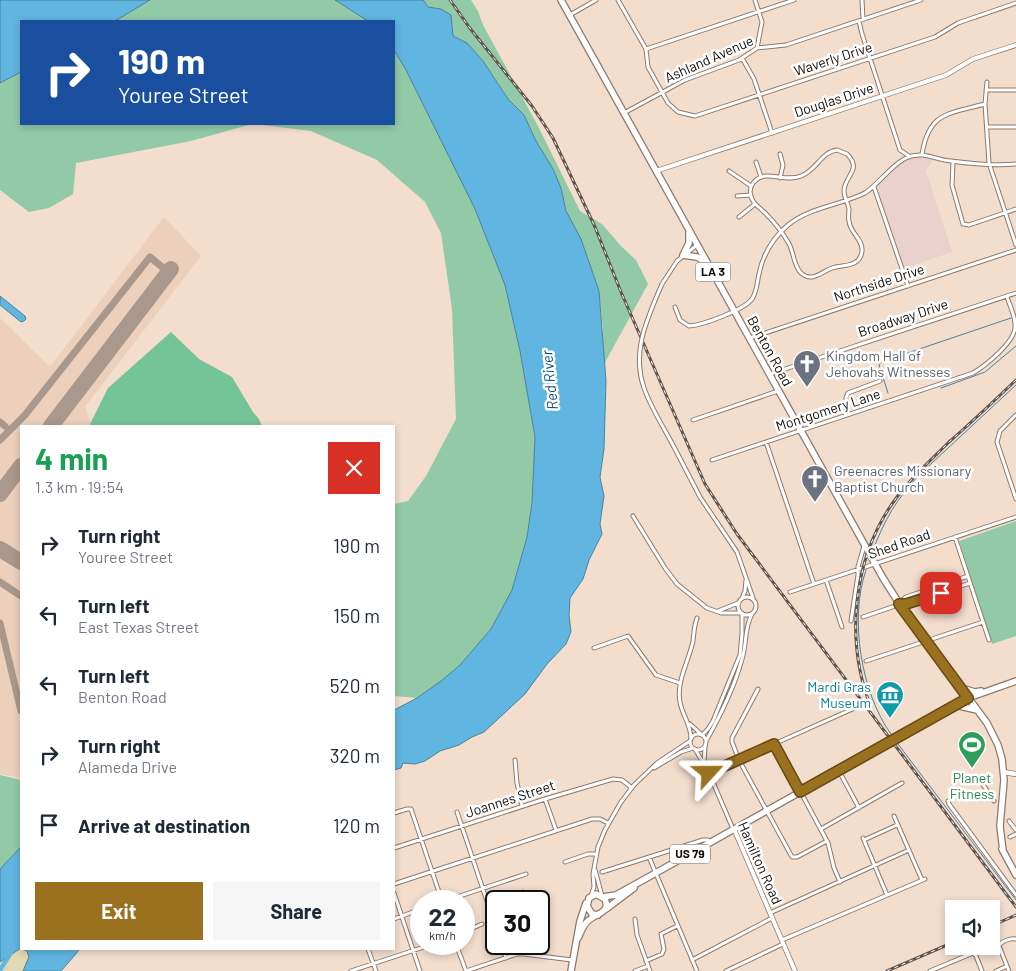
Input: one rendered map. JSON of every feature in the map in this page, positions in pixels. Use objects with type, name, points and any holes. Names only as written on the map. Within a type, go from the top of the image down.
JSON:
[{"type":"main road","name":"Benton Road","points":[[561,0],[875,564],[899,604],[987,723],[998,745],[1003,774]]},
{"type":"main road","points":[[689,230],[688,243],[683,255],[697,257],[708,263]]},
{"type":"main road","name":"US 79","points":[[578,938],[586,924],[655,873],[968,698],[1016,681]]},
{"type":"main road","points":[[960,688],[975,692],[990,690],[978,699],[977,710],[955,705],[960,688]]},
{"type":"main road","points":[[1003,774],[1016,774]]},
{"type":"main road","name":"LA 3","points":[[1003,774],[1000,780],[996,826],[998,842],[1016,875]]},
{"type":"main road","name":"US 79","points":[[571,971],[580,921],[586,903],[591,896],[596,894],[603,896],[616,895],[646,879]]},
{"type":"main road","points":[[603,896],[606,901],[606,909]]},
{"type":"main road","points":[[586,903],[589,912],[598,915]]},
{"type":"street","points":[[570,15],[596,0]]},
{"type":"street","name":"Waverly Drive","points":[[618,0],[646,49],[648,67],[668,102],[675,110],[682,114],[695,116],[935,37],[958,22],[1016,3]]},
{"type":"street","points":[[755,0],[762,24],[757,48]]},
{"type":"street","points":[[646,49],[794,0]]},
{"type":"street","points":[[862,0],[862,34],[900,150],[898,163]]},
{"type":"street","name":"Ashland Avenue","points":[[624,114],[694,76],[742,58],[757,48],[786,45],[921,0]]},
{"type":"street","name":"Douglas Drive","points":[[656,171],[946,75],[973,59],[1016,44]]},
{"type":"street","points":[[742,58],[754,79],[772,133]]},
{"type":"street","points":[[987,82],[985,104],[990,165],[1016,245]]},
{"type":"street","points":[[986,90],[1016,90]]},
{"type":"street","points":[[922,154],[926,135],[935,121],[948,114],[985,104]]},
{"type":"street","points":[[987,127],[1016,127]]},
{"type":"street","points":[[837,150],[850,157],[854,168],[844,188],[850,227],[860,240],[862,248],[859,259],[852,265],[832,268],[816,276],[804,275],[797,267],[792,249],[781,232],[767,214],[754,204],[751,195],[751,186],[761,177],[780,178],[793,178],[804,175],[814,168],[828,152],[837,150]]},
{"type":"street","points":[[900,150],[910,157]]},
{"type":"street","points":[[780,154],[783,165],[780,178]]},
{"type":"street","points":[[675,307],[680,320],[689,326],[734,312],[752,300],[766,252],[781,232],[803,216],[865,193],[898,163],[910,157],[922,154],[952,162],[990,165],[1016,164]]},
{"type":"street","points":[[756,162],[761,177]]},
{"type":"street","points":[[952,162],[952,185],[963,224],[969,225],[1016,209]]},
{"type":"street","points":[[729,171],[751,186]]},
{"type":"street","points":[[874,186],[908,286]]},
{"type":"street","points":[[737,196],[751,195]]},
{"type":"street","points":[[739,217],[754,204]]},
{"type":"street","points":[[653,768],[681,752],[702,748],[706,743],[739,669],[746,644],[747,626],[757,606],[737,552],[700,497],[646,394],[639,365],[642,334],[662,284],[671,267],[697,245]]},
{"type":"street","name":"Northside Drive","points":[[749,338],[1016,250]]},
{"type":"street","name":"Broadway Drive","points":[[769,374],[1016,293]]},
{"type":"street","name":"Montgomery Lane","points":[[712,460],[965,377],[980,368],[1009,342],[1014,334],[1015,322],[1007,296]]},
{"type":"street","points":[[846,415],[846,398],[849,392],[880,381]]},
{"type":"street","points":[[694,420],[779,391]]},
{"type":"street","points":[[1016,415],[1000,431],[997,442],[1016,499]]},
{"type":"street","points":[[766,442],[814,584]]},
{"type":"street","points":[[633,516],[677,584],[707,608],[747,615],[752,614]]},
{"type":"street","name":"Shed Road","points":[[790,592],[1016,516]]},
{"type":"street","points":[[955,537],[990,640]]},
{"type":"street","points":[[851,621],[858,570],[864,545]]},
{"type":"street","points":[[899,604],[906,597],[968,576]]},
{"type":"street","points":[[718,611],[738,603],[745,591],[746,579]]},
{"type":"street","points":[[826,580],[842,627]]},
{"type":"street","points":[[863,617],[970,583]]},
{"type":"street","points":[[742,598],[748,596],[753,598]]},
{"type":"street","points":[[591,896],[594,887],[593,878],[596,854],[608,824],[621,802],[632,788],[660,761],[691,740],[696,734],[701,734],[708,729],[713,721],[740,655],[742,634],[741,613],[738,603]]},
{"type":"street","points":[[694,748],[689,724],[680,704],[680,683],[697,618]]},
{"type":"street","points":[[866,661],[983,622]]},
{"type":"street","points":[[594,648],[628,636],[656,675],[680,683]]},
{"type":"street","points":[[758,690],[732,738],[732,744],[739,760],[794,858],[827,841]]},
{"type":"street","points":[[709,773],[857,707]]},
{"type":"street","points":[[689,724],[701,734],[706,743],[704,764]]},
{"type":"street","points":[[774,744],[827,841],[840,882]]},
{"type":"street","name":"Hamilton Road","points":[[694,748],[709,773],[795,971]]},
{"type":"street","points":[[515,760],[518,793],[522,806]]},
{"type":"street","points":[[839,770],[859,808]]},
{"type":"street","name":"Joannes Street","points":[[395,848],[522,806],[613,779],[622,780],[632,788]]},
{"type":"street","points":[[821,829],[902,783]]},
{"type":"street","points":[[982,783],[994,800]]},
{"type":"street","points":[[545,799],[556,830]]},
{"type":"street","points":[[948,801],[1016,895]]},
{"type":"street","points":[[395,813],[407,808],[411,809],[439,890]]},
{"type":"street","points":[[457,812],[485,894]]},
{"type":"street","points":[[726,971],[782,942],[923,879],[894,816]]},
{"type":"street","points":[[395,884],[595,818],[608,824]]},
{"type":"street","points":[[1009,821],[1016,830]]},
{"type":"street","points":[[887,895],[863,839],[897,825]]},
{"type":"street","points":[[1010,837],[1016,834]]},
{"type":"street","points":[[602,872],[703,840],[711,842]]},
{"type":"street","points":[[692,960],[771,916],[909,850]]},
{"type":"street","points":[[565,862],[588,854],[596,854]]},
{"type":"street","points":[[649,857],[697,971]]},
{"type":"street","points":[[595,869],[603,896]]},
{"type":"street","points":[[475,891],[526,874]]},
{"type":"street","points":[[395,896],[410,942]]},
{"type":"street","points":[[395,918],[410,913]]},
{"type":"street","points":[[635,919],[637,935],[650,971]]},
{"type":"street","points":[[475,927],[482,924]]},
{"type":"street","points":[[646,960],[662,954],[664,949],[661,934],[677,926]]},
{"type":"street","points":[[1009,971],[999,944],[1013,938],[1016,939]]},
{"type":"street","points":[[368,950],[376,971]]},
{"type":"street","points":[[351,971],[410,951]]},
{"type":"street","points":[[930,971],[971,953],[976,956],[982,971]]},
{"type":"street","points":[[460,955],[466,971],[524,954],[574,961]]},
{"type":"street","points":[[415,955],[420,971]]},
{"type":"street","points":[[635,971],[648,966]]},
{"type":"street","points":[[996,971],[1007,966]]},
{"type":"shaded area","points":[[912,156],[935,157],[926,171],[952,252],[902,269],[874,187],[896,164]]},
{"type":"shaded area","points":[[164,217],[201,256],[85,407],[92,425],[20,425],[20,778],[0,774],[0,318],[50,367]]},
{"type":"green space","points":[[150,0],[335,0],[366,20],[117,20]]},
{"type":"green space","points":[[423,0],[471,0],[538,126],[580,211],[602,224],[636,260],[648,284],[603,366],[603,329],[599,291],[581,239],[566,211],[561,188],[524,115],[508,99],[483,61],[467,43],[453,36],[451,15],[437,8],[428,7]]},
{"type":"green space","points":[[395,52],[475,209],[505,285],[520,351],[535,437],[532,503],[527,537],[512,590],[491,629],[460,665],[417,698],[395,696],[395,504],[408,501],[426,476],[456,419],[452,309],[441,233],[425,202],[377,160],[311,131],[261,125],[395,125]]},
{"type":"green space","points":[[20,73],[20,125],[248,125],[191,141],[76,163],[73,194],[49,208],[29,212],[0,190],[0,83]]},
{"type":"green space","points":[[171,332],[199,359],[232,377],[262,425],[90,425],[108,388]]},
{"type":"green space","points":[[1016,521],[1016,636],[992,644],[959,541]]},
{"type":"green space","points":[[0,775],[20,780],[20,848],[0,869]]},
{"type":"sand","points":[[20,949],[27,951],[29,957],[23,971],[0,971],[0,962]]},
{"type":"water","points":[[0,0],[150,0],[117,20],[20,20],[20,73],[0,83]]},
{"type":"water","points":[[335,0],[423,0],[428,7],[441,9],[451,15],[453,36],[467,43],[483,61],[508,99],[524,115],[536,141],[553,169],[561,188],[566,211],[581,239],[599,291],[606,381],[604,449],[600,477],[604,496],[600,524],[602,534],[589,560],[583,579],[570,598],[571,632],[566,644],[547,664],[525,694],[484,732],[459,745],[440,751],[425,761],[415,764],[403,763],[401,768],[395,770],[395,709],[417,698],[460,665],[491,629],[512,590],[527,537],[532,503],[535,437],[520,351],[505,285],[475,209],[395,52],[395,20],[366,20]]},
{"type":"water","points":[[0,296],[25,316],[26,319],[21,322],[0,305]]},
{"type":"water","points":[[20,848],[20,949],[0,962],[0,869]]},
{"type":"water","points":[[24,950],[79,950],[61,971],[23,971],[29,957],[27,951]]},
{"type":"waterway","points":[[888,393],[879,365],[881,362],[1011,318]]},
{"type":"waterway","points":[[941,388],[985,372],[1016,346]]},
{"type":"waterway","points":[[873,550],[892,510],[911,484],[1016,385]]},
{"type":"waterway","points":[[866,570],[861,589],[859,610],[861,655],[865,677],[872,698],[891,734]]},
{"type":"waterway","points":[[898,744],[1016,900]]},
{"type":"waterway","name":"Red River","points":[[0,970],[12,951]]},
{"type":"taxiway","points":[[0,440],[25,415],[150,257],[168,272]]},
{"type":"taxiway","points":[[0,422],[5,426]]},
{"type":"taxiway","points":[[0,582],[20,595]]},
{"type":"taxiway","points":[[0,623],[20,707]]},
{"type":"runway","points":[[52,425],[171,269]]},
{"type":"runway","points":[[0,494],[20,467]]},
{"type":"runway","points":[[0,549],[20,561]]},
{"type":"railway","points":[[450,0],[532,106],[553,138],[595,227],[621,292],[705,484],[737,534],[1016,907]]},
{"type":"railway","points":[[871,707],[857,654],[857,599],[862,571],[882,520],[909,482],[1016,380]]},
{"type":"railway","points":[[1000,922],[1016,915]]},
{"type":"railway","points":[[887,971],[945,946]]},
{"type":"place","name":"Kingdom Hall of Jehovahs Witnesses","points":[[807,388]]},
{"type":"place","name":"Greenacres Missionary Baptist Church","points":[[815,503]]},
{"type":"place","name":"Mardi Gras Museum","points":[[890,719]]},
{"type":"place","name":"Planet Fitness","points":[[972,769]]},
{"type":"route","points":[[709,773],[774,744],[800,792],[968,698],[899,604],[906,604],[941,593]]}]
